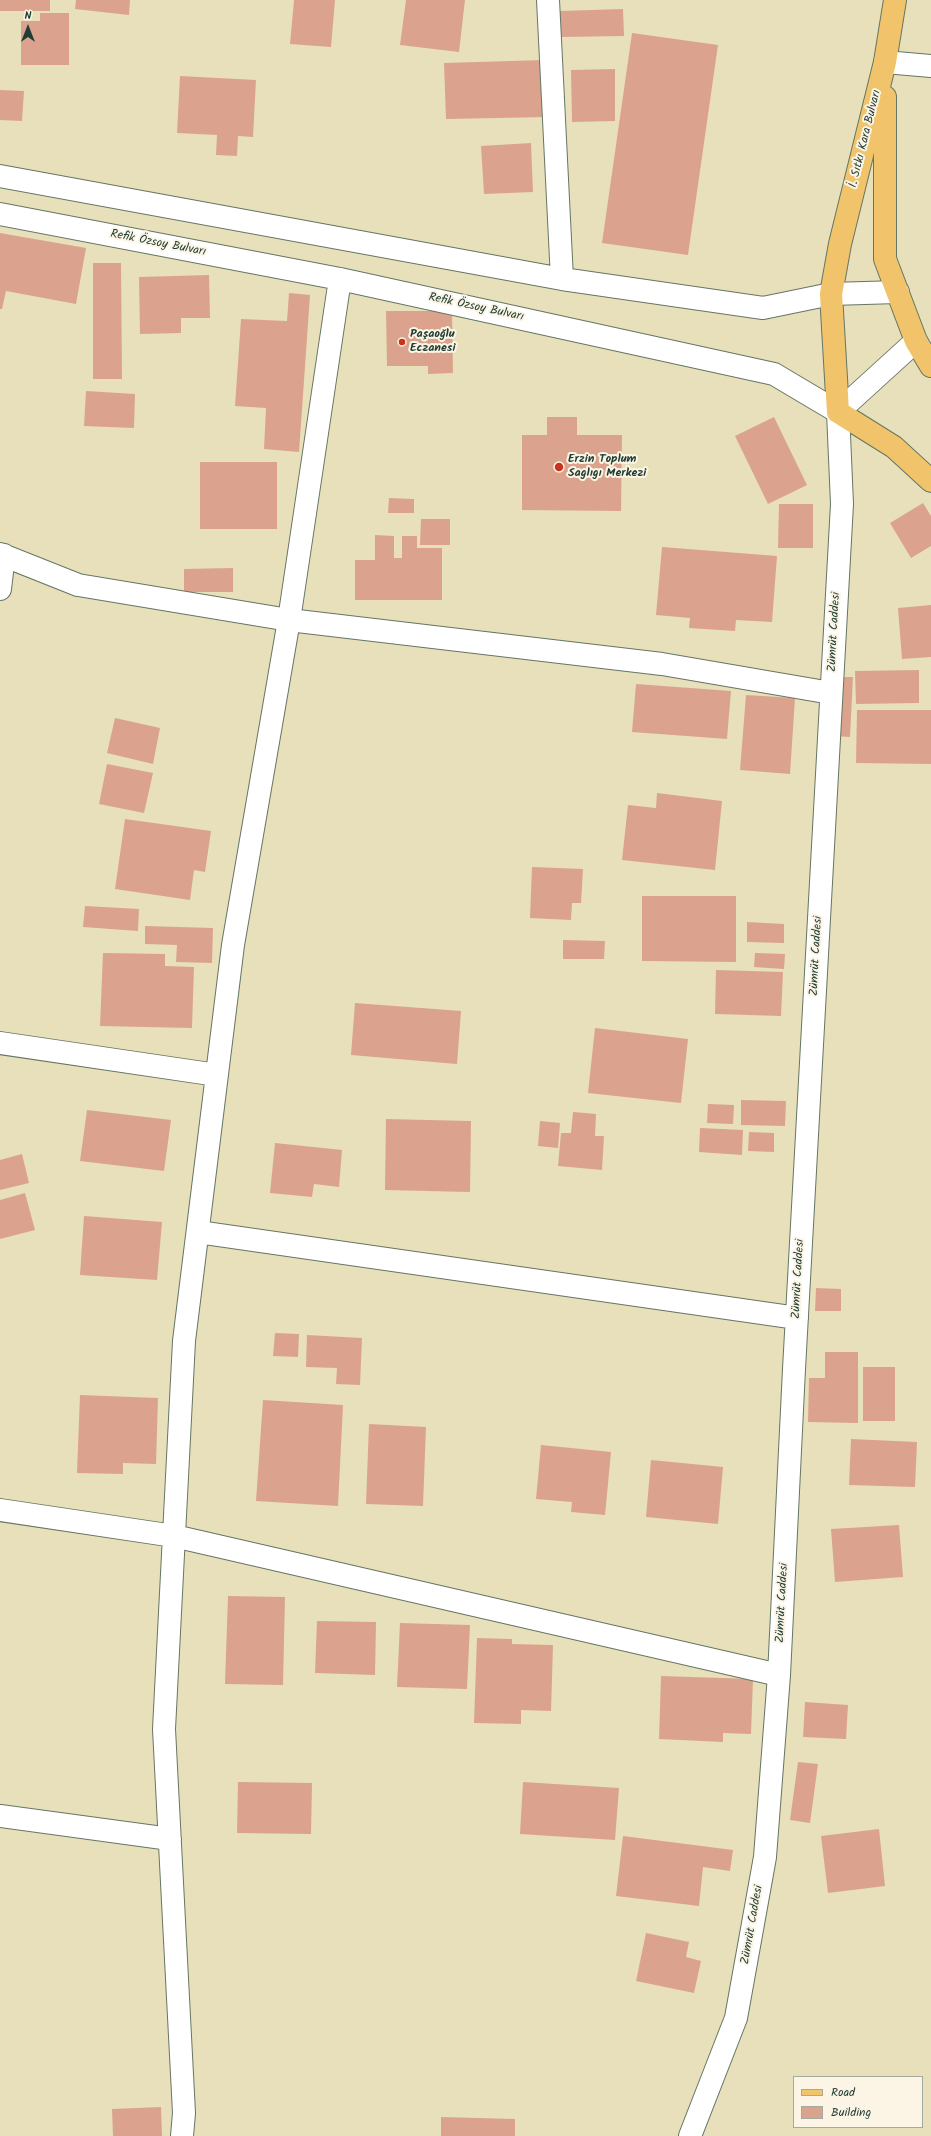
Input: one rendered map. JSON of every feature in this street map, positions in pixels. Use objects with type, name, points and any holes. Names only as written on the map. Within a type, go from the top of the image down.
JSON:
[{"type":"main road","points":[[885,62],[894,0]]},
{"type":"main road","name":"İ. Sıtkı Kara Bulvarı","points":[[885,62],[885,259],[916,342],[931,366]]},
{"type":"main road","name":"İ. Sıtkı Kara Bulvarı","points":[[838,412],[831,294],[840,244],[885,62]]},
{"type":"main road","points":[[838,412],[894,447],[931,481]]},
{"type":"street","points":[[548,0],[562,279]]},
{"type":"street","points":[[885,62],[931,66]]},
{"type":"street","points":[[0,176],[562,279],[763,308],[831,294],[898,292]]},
{"type":"street","name":"Refik Özsoy Bulvarı","points":[[0,214],[340,279],[774,374],[838,412]]},
{"type":"street","points":[[182,2136],[184,2113],[164,1729],[184,1341],[233,945],[289,620],[340,279]]},
{"type":"street","points":[[838,412],[916,342]]},
{"type":"street","name":"Zümrüt Caddesi","points":[[690,2136],[736,2018],[765,1857],[779,1675],[797,1318],[842,504],[838,412]]},
{"type":"street","points":[[0,589],[2,554],[78,585],[289,620],[662,664],[831,693]]},
{"type":"street","points":[[0,1043],[217,1075]]},
{"type":"street","points":[[198,1232],[797,1318]]},
{"type":"street","points":[[0,1510],[174,1536],[779,1675]]},
{"type":"street","points":[[0,1816],[170,1839]]},
{"type":"building","points":[[0,0],[50,0],[50,11],[0,11]]},
{"type":"building","points":[[76,0],[130,0],[129,15],[75,9]]},
{"type":"building","points":[[294,0],[335,0],[331,47],[290,44]]},
{"type":"building","points":[[406,0],[465,0],[459,52],[400,45]]},
{"type":"building","points":[[623,9],[624,36],[561,37],[560,11]]},
{"type":"building","points":[[40,13],[69,13],[69,65],[21,65],[21,21],[40,21]]},
{"type":"building","points":[[632,33],[718,45],[688,255],[602,243]]},
{"type":"building","points":[[545,60],[547,117],[446,119],[444,63]]},
{"type":"building","points":[[615,69],[615,121],[572,122],[571,70]]},
{"type":"building","points":[[180,76],[256,80],[253,137],[238,136],[237,156],[216,155],[217,135],[177,133]]},
{"type":"building","points":[[0,90],[24,91],[22,121],[0,120]]},
{"type":"building","points":[[531,143],[533,192],[484,194],[481,146]]},
{"type":"building","points":[[0,233],[86,248],[76,304],[6,291],[2,309],[0,309]]},
{"type":"building","points":[[93,263],[121,263],[122,379],[93,379]]},
{"type":"building","points":[[209,275],[210,318],[181,318],[181,333],[140,334],[139,277]]},
{"type":"building","points":[[289,293],[310,295],[299,452],[264,449],[266,408],[235,406],[241,319],[287,321]]},
{"type":"building","points":[[386,311],[452,311],[453,373],[428,374],[428,366],[387,366]]},
{"type":"building","points":[[86,391],[135,394],[134,428],[84,426]]},
{"type":"building","points":[[547,417],[577,417],[577,435],[622,435],[621,511],[522,510],[522,435],[547,435]]},
{"type":"building","points":[[774,417],[807,485],[768,504],[735,436]]},
{"type":"building","points":[[200,462],[277,462],[277,529],[200,529]]},
{"type":"building","points":[[389,498],[414,499],[414,513],[388,513]]},
{"type":"building","points":[[923,503],[931,516],[931,546],[911,558],[890,523]]},
{"type":"building","points":[[779,504],[813,504],[813,548],[778,548]]},
{"type":"building","points":[[421,519],[450,519],[450,545],[420,545]]},
{"type":"building","points":[[375,535],[394,536],[394,558],[402,558],[402,536],[417,536],[417,548],[442,548],[442,600],[355,600],[355,560],[375,560]]},
{"type":"building","points":[[662,547],[777,556],[772,622],[736,620],[735,631],[689,628],[690,618],[656,615]]},
{"type":"building","points":[[233,568],[233,592],[184,592],[184,569]]},
{"type":"building","points":[[931,605],[931,657],[902,659],[898,608]]},
{"type":"building","points":[[919,670],[919,703],[856,704],[855,671]]},
{"type":"building","points":[[838,677],[853,677],[850,737],[834,736]]},
{"type":"building","points":[[636,684],[731,691],[727,739],[632,732]]},
{"type":"building","points":[[746,695],[795,698],[790,774],[740,770]]},
{"type":"building","points":[[857,710],[931,710],[931,764],[856,763]]},
{"type":"building","points":[[115,718],[160,728],[153,764],[107,753]]},
{"type":"building","points":[[107,764],[153,773],[144,813],[99,804]]},
{"type":"building","points":[[657,793],[722,801],[715,870],[622,860],[628,805],[656,808]]},
{"type":"building","points":[[125,819],[211,831],[205,872],[194,870],[190,900],[115,889]]},
{"type":"building","points":[[532,867],[583,869],[581,903],[572,903],[571,920],[530,918]]},
{"type":"building","points":[[642,896],[736,896],[736,962],[642,961]]},
{"type":"building","points":[[85,906],[139,909],[138,931],[83,927]]},
{"type":"building","points":[[747,922],[784,924],[784,943],[747,942]]},
{"type":"building","points":[[145,926],[213,928],[212,963],[176,962],[177,945],[145,944]]},
{"type":"building","points":[[563,940],[605,941],[604,959],[563,959]]},
{"type":"building","points":[[103,953],[165,954],[165,966],[194,967],[192,1028],[100,1026]]},
{"type":"building","points":[[755,953],[785,954],[784,969],[754,967]]},
{"type":"building","points":[[716,970],[783,972],[781,1016],[715,1014]]},
{"type":"building","points":[[355,1003],[461,1011],[457,1064],[351,1055]]},
{"type":"building","points":[[595,1028],[688,1039],[681,1103],[588,1093]]},
{"type":"building","points":[[741,1100],[786,1101],[785,1126],[741,1125]]},
{"type":"building","points":[[708,1104],[734,1105],[733,1124],[707,1123]]},
{"type":"building","points":[[87,1110],[171,1120],[164,1171],[80,1161]]},
{"type":"building","points":[[573,1112],[596,1114],[595,1136],[604,1136],[602,1170],[558,1166],[561,1133],[571,1133]]},
{"type":"building","points":[[386,1119],[471,1121],[470,1192],[385,1190]]},
{"type":"building","points":[[540,1121],[560,1123],[558,1148],[538,1146]]},
{"type":"building","points":[[700,1128],[743,1130],[742,1155],[699,1152]]},
{"type":"building","points":[[749,1132],[774,1133],[774,1152],[748,1151]]},
{"type":"building","points":[[275,1143],[342,1150],[339,1187],[314,1184],[312,1197],[270,1193]]},
{"type":"building","points":[[22,1154],[29,1183],[0,1190],[0,1160]]},
{"type":"building","points":[[25,1193],[35,1230],[0,1239],[0,1200]]},
{"type":"building","points":[[84,1216],[162,1222],[157,1280],[80,1275]]},
{"type":"building","points":[[816,1288],[841,1289],[841,1311],[815,1311]]},
{"type":"building","points":[[275,1333],[299,1334],[298,1357],[273,1356]]},
{"type":"building","points":[[307,1335],[362,1338],[360,1385],[336,1384],[337,1368],[306,1367]]},
{"type":"building","points":[[825,1352],[858,1352],[858,1423],[808,1422],[809,1378],[825,1378]]},
{"type":"building","points":[[863,1367],[895,1367],[895,1421],[863,1421]]},
{"type":"building","points":[[80,1395],[158,1398],[156,1464],[123,1463],[123,1474],[77,1473]]},
{"type":"building","points":[[263,1400],[343,1405],[338,1506],[256,1501]]},
{"type":"building","points":[[369,1424],[426,1427],[423,1506],[366,1504]]},
{"type":"building","points":[[851,1439],[917,1442],[915,1487],[849,1485]]},
{"type":"building","points":[[541,1445],[611,1452],[605,1515],[571,1512],[572,1502],[536,1499]]},
{"type":"building","points":[[651,1460],[723,1467],[718,1524],[646,1517]]},
{"type":"building","points":[[899,1525],[903,1577],[835,1582],[831,1529]]},
{"type":"building","points":[[228,1596],[285,1597],[283,1685],[225,1684]]},
{"type":"building","points":[[317,1621],[376,1622],[375,1675],[315,1673]]},
{"type":"building","points":[[400,1623],[470,1625],[467,1689],[397,1687]]},
{"type":"building","points":[[477,1638],[512,1639],[512,1644],[553,1645],[551,1711],[521,1710],[521,1724],[474,1723]]},
{"type":"building","points":[[661,1676],[753,1679],[751,1734],[723,1733],[723,1742],[659,1739]]},
{"type":"building","points":[[805,1702],[848,1705],[846,1739],[803,1737]]},
{"type":"building","points":[[798,1762],[818,1764],[810,1823],[790,1820]]},
{"type":"building","points":[[238,1782],[312,1783],[311,1834],[237,1833]]},
{"type":"building","points":[[523,1782],[619,1788],[615,1840],[520,1834]]},
{"type":"building","points":[[879,1829],[885,1886],[828,1893],[821,1836]]},
{"type":"building","points":[[623,1836],[733,1850],[730,1871],[703,1867],[699,1906],[616,1896]]},
{"type":"building","points":[[646,1933],[689,1942],[686,1957],[701,1961],[694,1993],[636,1981]]},
{"type":"building","points":[[161,2107],[162,2136],[113,2136],[112,2109]]},
{"type":"building","points":[[441,2117],[515,2119],[515,2136],[441,2136]]},
{"type":"place","name":"Paşaoğlu Eczanesi","points":[[402,342]]},
{"type":"place","name":"Erzin Toplum Saglıgı Merkezi","points":[[559,467]]}]
